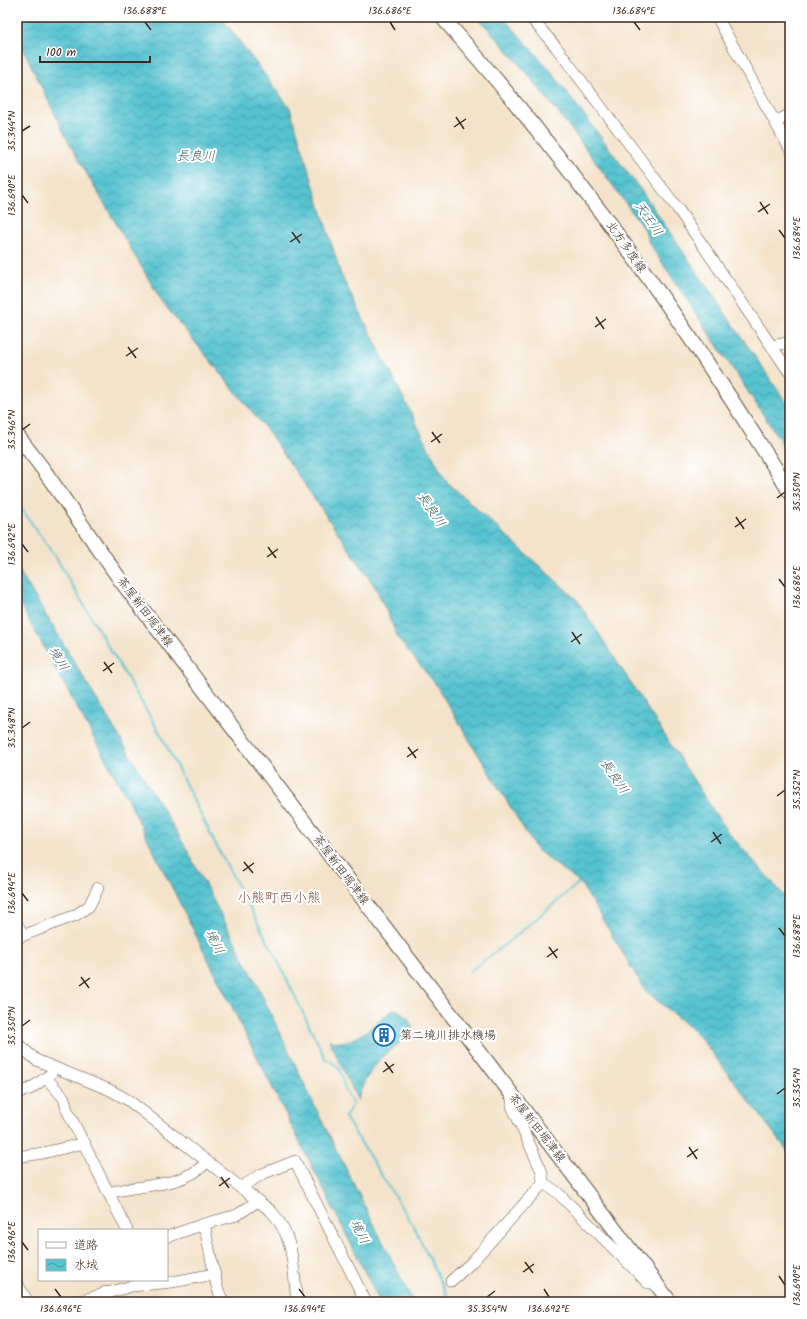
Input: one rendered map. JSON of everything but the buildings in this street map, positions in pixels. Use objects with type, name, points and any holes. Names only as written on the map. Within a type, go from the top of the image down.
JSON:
[{"type":"main road","name":"北方多度線","points":[[442,17],[497,79],[611,225],[688,335],[790,492]]},
{"type":"main road","name":"茶屋新田堀津線","points":[[17,435],[43,469],[121,581],[670,1302]]},
{"type":"street","points":[[530,17],[556,46],[678,209],[790,373]]},
{"type":"street","points":[[717,17],[790,149]]},
{"type":"street","points":[[776,122],[790,114]]},
{"type":"street","points":[[772,346],[790,342]]},
{"type":"street","points":[[17,924],[20,936],[76,915],[88,906],[98,888]]},
{"type":"street","points":[[17,1043],[36,1060],[110,1090],[128,1100],[206,1163],[258,1201],[279,1220],[287,1235],[292,1254],[297,1302]]},
{"type":"street","points":[[17,1093],[30,1089],[47,1079],[56,1069]]},
{"type":"street","points":[[47,1079],[64,1098],[67,1110],[85,1143],[126,1229]]},
{"type":"street","points":[[451,1281],[471,1263],[543,1183],[542,1172],[512,1106],[512,1095]]},
{"type":"street","points":[[17,1157],[43,1153],[85,1143]]},
{"type":"street","points":[[240,1188],[262,1174],[295,1161],[366,1302]]},
{"type":"street","points":[[108,1193],[125,1188],[172,1182],[202,1167],[206,1163]]},
{"type":"street","points":[[543,1183],[557,1192],[648,1283],[656,1284]]},
{"type":"street","points":[[168,1237],[204,1224],[237,1215],[258,1201]]},
{"type":"street","points":[[204,1224],[217,1287],[223,1302]]},
{"type":"street","points":[[76,1302],[106,1297],[122,1284],[172,1282],[215,1274]]},
{"type":"street","points":[[17,1283],[28,1302]]},
{"type":"water","name":"長良川","points":[[17,17],[221,17],[290,108],[341,275],[445,480],[577,600],[726,830],[790,902],[790,1154],[698,1035],[645,990],[581,884],[536,849],[434,682],[399,640],[376,588],[267,430],[162,302],[70,145],[24,51],[17,43]]},
{"type":"water","name":"天王川","points":[[477,17],[503,17],[550,70],[643,193],[790,408],[790,455],[649,243],[645,230],[585,148],[522,67]]},
{"type":"water","name":"境川","points":[[17,567],[185,846],[253,976],[320,1117],[413,1302],[380,1302],[128,800],[17,599]]},
{"type":"water","points":[[394,1009],[405,1015],[411,1025],[413,1033],[395,1046],[371,1070],[361,1090],[358,1101],[329,1040],[338,1042],[355,1038],[372,1027]]},
{"type":"waterway","points":[[17,502],[56,558],[161,735],[215,843],[275,955],[326,1060],[335,1064],[342,1076],[345,1089],[353,1104],[345,1117],[415,1229],[450,1302]]},
{"type":"waterway","points":[[469,972],[512,939],[580,882]]},
{"type":"place","name":"第二境川排水機場","points":[[384,1035]]},
{"type":"district","name":"小熊町西小熊","points":[[279,898]]}]
